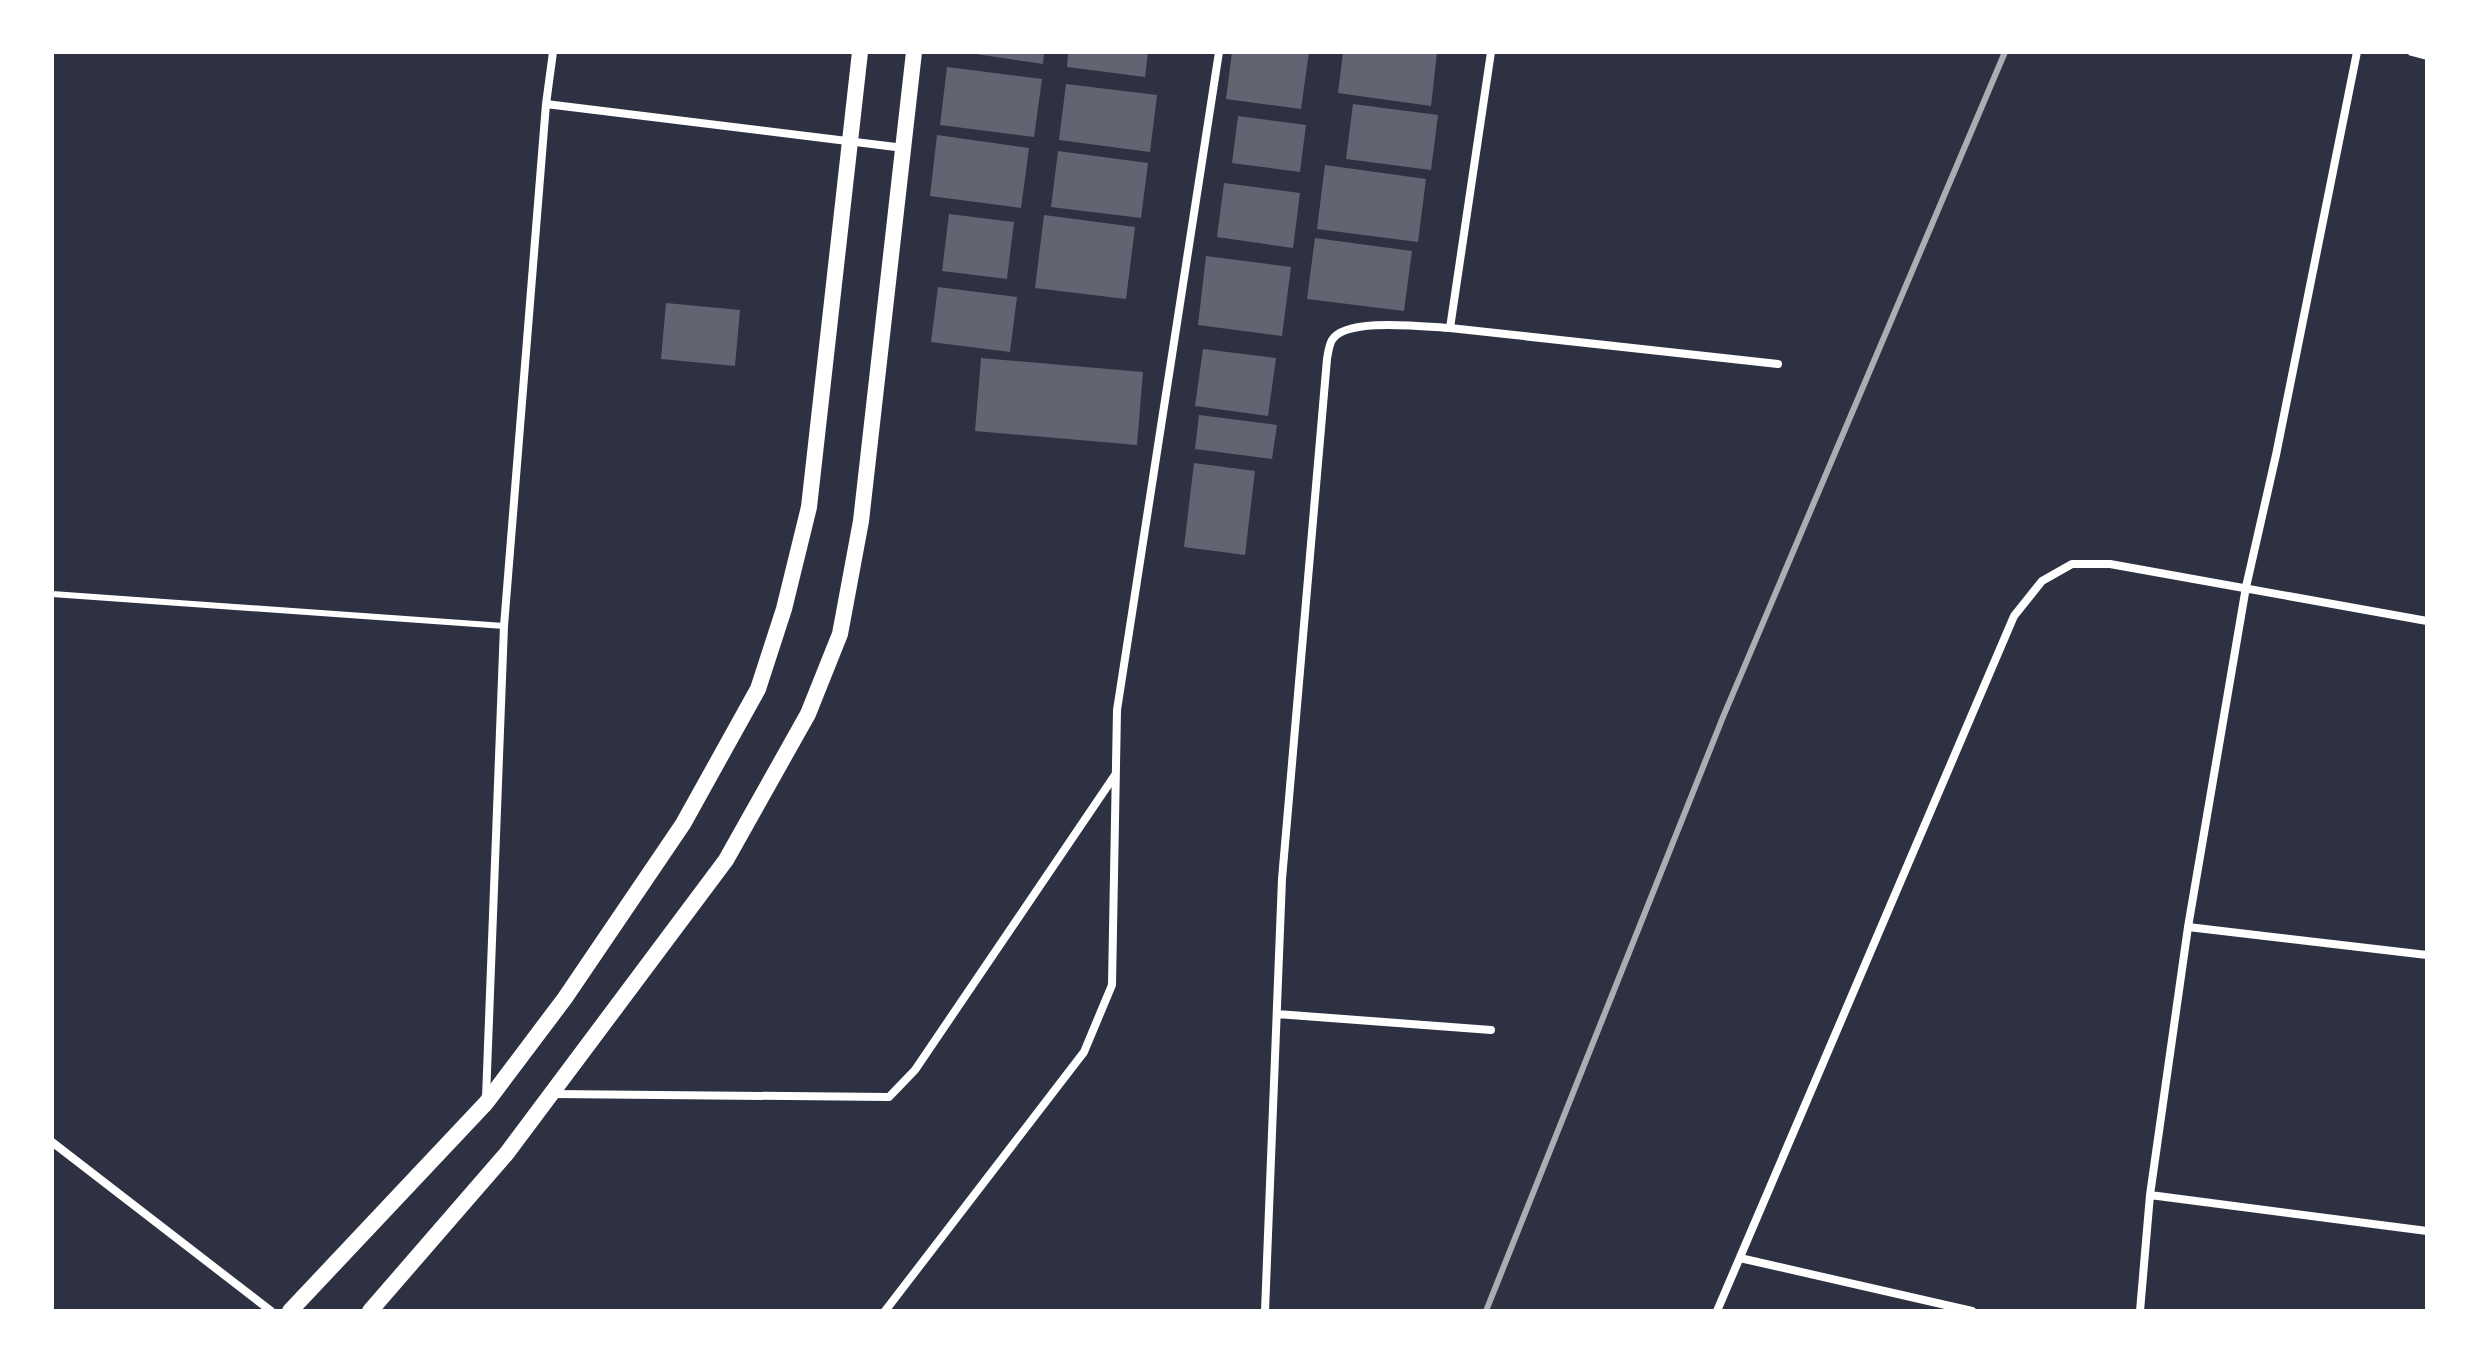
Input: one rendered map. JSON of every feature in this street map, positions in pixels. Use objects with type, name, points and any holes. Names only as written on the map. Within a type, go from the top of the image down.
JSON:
[{"type":"main road","points":[[290,1311],[486,1103],[565,998],[683,824],[758,689],[784,609],[809,507],[860,52]]},
{"type":"main road","points":[[370,1311],[507,1153],[726,860],[808,714],[840,634],[861,521],[914,52]]},
{"type":"street","points":[[486,1103],[504,626],[546,104],[553,52]]},
{"type":"street","points":[[885,1311],[1084,1052],[1112,985],[1117,710],[1219,52]]},
{"type":"street","points":[[1450,328],[1491,52]]},
{"type":"street","points":[[2140,1311],[2150,1195],[2188,927],[2246,587],[2276,455],[2357,52]]},
{"type":"street","points":[[2412,52],[2427,56]]},
{"type":"street","points":[[546,104],[904,148]]},
{"type":"street","points":[[1265,1311],[1282,879],[1327,359],[1333,339],[1348,329],[1378,326],[1450,328],[1778,364]]},
{"type":"street","points":[[1717,1311],[2014,616],[2042,581],[2072,564],[2110,564],[2427,621]]},
{"type":"street","points":[[552,1094],[889,1097],[915,1070],[1115,775]]},
{"type":"street","points":[[2188,927],[2427,955]]},
{"type":"street","points":[[1277,1014],[1491,1030]]},
{"type":"street","points":[[52,1142],[271,1311]]},
{"type":"street","points":[[2150,1195],[2427,1231]]},
{"type":"street","points":[[1740,1258],[1972,1311]]},
{"type":"lane","points":[[52,594],[504,626]]},
{"type":"building","points":[[962,52],[1044,52],[1043,64]]},
{"type":"building","points":[[1068,52],[1148,52],[1145,77],[1067,67]]},
{"type":"building","points":[[1232,52],[1309,52],[1301,109],[1226,99]]},
{"type":"building","points":[[1343,52],[1437,52],[1431,106],[1338,93]]},
{"type":"building","points":[[947,67],[1042,79],[1034,137],[940,125]]},
{"type":"building","points":[[1066,84],[1157,95],[1150,152],[1059,140]]},
{"type":"building","points":[[1353,104],[1438,115],[1431,170],[1346,159]]},
{"type":"building","points":[[1238,116],[1306,125],[1300,172],[1232,163]]},
{"type":"building","points":[[937,135],[1029,148],[1021,208],[930,196]]},
{"type":"building","points":[[1058,151],[1148,163],[1141,218],[1051,207]]},
{"type":"building","points":[[1325,165],[1426,179],[1418,242],[1317,229]]},
{"type":"building","points":[[1224,183],[1300,193],[1293,248],[1217,237]]},
{"type":"building","points":[[949,214],[1014,222],[1007,279],[942,271]]},
{"type":"building","points":[[1044,215],[1135,227],[1126,299],[1035,288]]},
{"type":"building","points":[[1315,238],[1412,251],[1404,311],[1307,299]]},
{"type":"building","points":[[1206,256],[1291,267],[1282,336],[1198,325]]},
{"type":"building","points":[[938,287],[1017,297],[1010,352],[931,342]]},
{"type":"building","points":[[666,303],[740,310],[735,366],[661,359]]},
{"type":"building","points":[[1203,349],[1276,358],[1268,416],[1195,406]]},
{"type":"building","points":[[981,358],[1143,372],[1137,445],[975,431]]},
{"type":"building","points":[[1199,415],[1277,425],[1272,459],[1195,449]]},
{"type":"building","points":[[1194,463],[1255,471],[1245,555],[1184,547]]},
{"type":"railway","points":[[1486,1311],[1723,717],[2005,52]]}]
